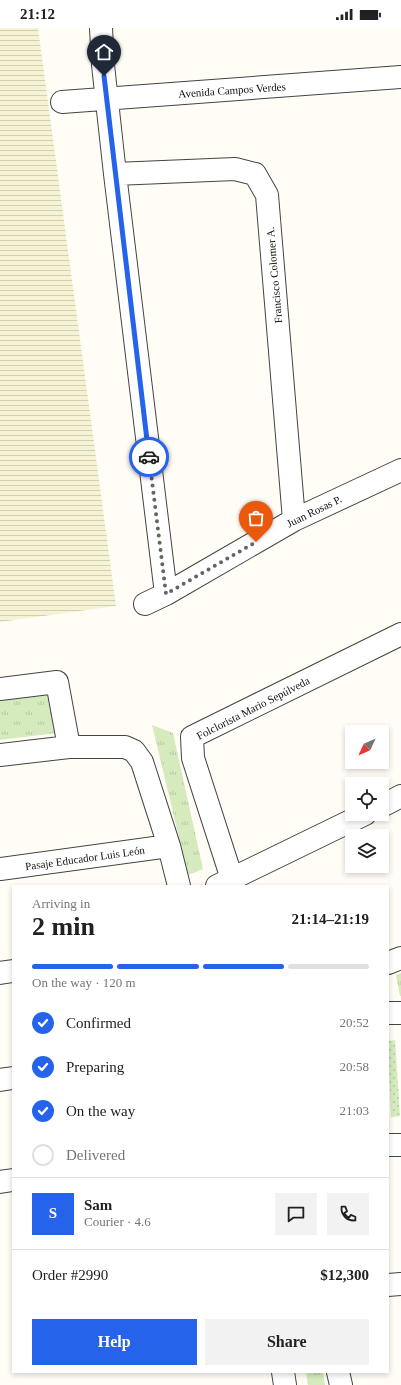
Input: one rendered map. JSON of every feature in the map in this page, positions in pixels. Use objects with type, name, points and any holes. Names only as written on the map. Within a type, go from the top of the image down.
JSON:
[{"type":"street","points":[[101,28],[115,174],[166,594]]},
{"type":"street","name":"Avenida Campos Verdes","points":[[62,102],[401,77]]},
{"type":"street","name":"Francisco Colomer A.","points":[[115,174],[235,169],[255,174],[267,195],[294,520]]},
{"type":"street","name":"Juan Rosas P.","points":[[145,604],[166,594],[294,520],[401,470]]},
{"type":"street","name":"Folclorista Mario Sepúlveda","points":[[224,882],[193,758],[192,737],[401,634]]},
{"type":"street","points":[[0,689],[57,682],[69,747]]},
{"type":"street","points":[[0,755],[69,747],[125,747],[139,756],[169,846],[179,885]]},
{"type":"street","points":[[389,802],[401,796]]},
{"type":"street","points":[[224,882],[350,821]]},
{"type":"street","name":"Pasaje Educador Luis León","points":[[0,869],[169,846]]},
{"type":"street","points":[[389,963],[401,958]]},
{"type":"street","points":[[0,973],[12,971]]},
{"type":"street","points":[[389,1013],[401,1013]]},
{"type":"street","points":[[0,1080],[12,1078]]},
{"type":"street","points":[[389,1146],[401,1145]]},
{"type":"street","points":[[0,1182],[12,1180]]},
{"type":"street","points":[[389,1284],[401,1284]]},
{"type":"street","points":[[283,1373],[285,1385]]},
{"type":"street","points":[[338,1373],[340,1385]]},
{"type":"shaded area","points":[[0,28],[38,28],[116,606],[0,622]]},
{"type":"green space","points":[[48,694],[57,733],[0,740],[0,699]]},
{"type":"green space","points":[[152,725],[173,733],[203,869],[188,875]]},
{"type":"green space","points":[[401,973],[401,996],[400,996],[396,975]]},
{"type":"green space","points":[[395,1040],[400,1116],[391,1117],[389,1066],[389,1041]]},
{"type":"green space","points":[[306,1373],[323,1373],[325,1385],[308,1385]]},
{"type":"way so far","points":[[149,457],[166,594],[256,542]]},
{"type":"route","points":[[104,76],[149,457]]}]
